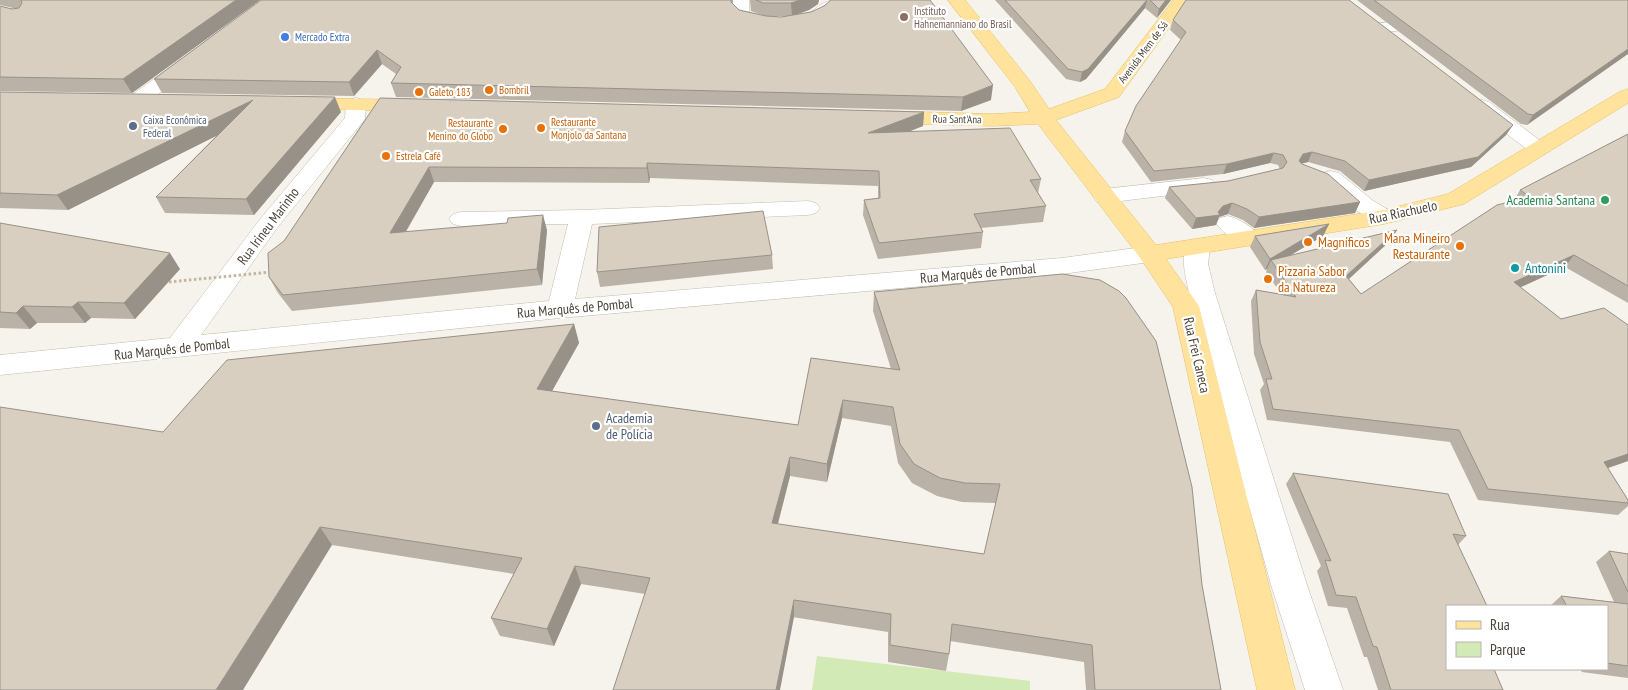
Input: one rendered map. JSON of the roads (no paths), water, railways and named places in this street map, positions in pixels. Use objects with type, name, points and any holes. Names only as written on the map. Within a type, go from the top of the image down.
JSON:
[{"type":"main road","name":"Rua Frei Caneca","points":[[956,0],[1023,85],[1044,118],[1150,254],[1186,306],[1276,690]]},
{"type":"main road","name":"Avenida Mem de Sá","points":[[1044,118],[1112,93],[1181,0]]},
{"type":"main road","name":"Rua Riachuelo","points":[[1150,254],[1384,218],[1456,199],[1628,95]]},
{"type":"main road","points":[[125,102],[164,102]]},
{"type":"main road","points":[[279,103],[436,106]]},
{"type":"main road","name":"Rua Sant'Ana","points":[[862,117],[992,120],[1044,118]]},
{"type":"street","points":[[741,0],[741,15],[745,19],[751,22],[777,23],[804,20],[819,13],[834,0]]},
{"type":"street","points":[[0,11],[19,8]]},
{"type":"street","points":[[1402,45],[1377,18],[1405,25],[1420,36]]},
{"type":"street","points":[[125,102],[202,53]]},
{"type":"street","points":[[1470,97],[1539,150]]},
{"type":"street","name":"Rua Irineu Marinho","points":[[177,349],[269,223],[355,118],[356,104]]},
{"type":"street","points":[[1307,171],[1331,178],[1364,205],[1384,218]]},
{"type":"street","points":[[1104,196],[1223,183]]},
{"type":"street","points":[[1176,188],[1203,200]]},
{"type":"street","points":[[461,219],[582,217],[808,208]]},
{"type":"street","points":[[560,309],[582,217]]},
{"type":"street","points":[[1228,223],[1249,238]]},
{"type":"street","points":[[1198,247],[1196,264],[1202,293],[1290,588],[1324,690]]},
{"type":"street","name":"Rua Marquês de Pombal","points":[[0,365],[177,349],[560,309],[1062,266],[1150,254]]},
{"type":"place","name":"Instituto Hahnemanniano do Brasil","points":[[904,17]]},
{"type":"place","name":"Mercado Extra","points":[[285,37]]},
{"type":"place","name":"Bombril","points":[[489,90]]},
{"type":"place","name":"Galeto 183","points":[[419,92]]},
{"type":"place","name":"Caixa Econômica Federal","points":[[133,126]]},
{"type":"place","name":"Restaurante Monjolo da Santana","points":[[541,128]]},
{"type":"place","name":"Restaurante Menino do Globo","points":[[503,129]]},
{"type":"place","name":"Estrela Café","points":[[386,156]]},
{"type":"place","name":"Academia Santana","points":[[1605,200]]},
{"type":"place","name":"Magníficos","points":[[1308,242]]},
{"type":"place","name":"Mana Mineiro Restaurante","points":[[1460,246]]},
{"type":"place","name":"Antonini","points":[[1515,268]]},
{"type":"place","name":"Pizzaria Sabor da Natureza","points":[[1268,279]]},
{"type":"place","name":"Academia de Polícia","points":[[596,426]]}]
